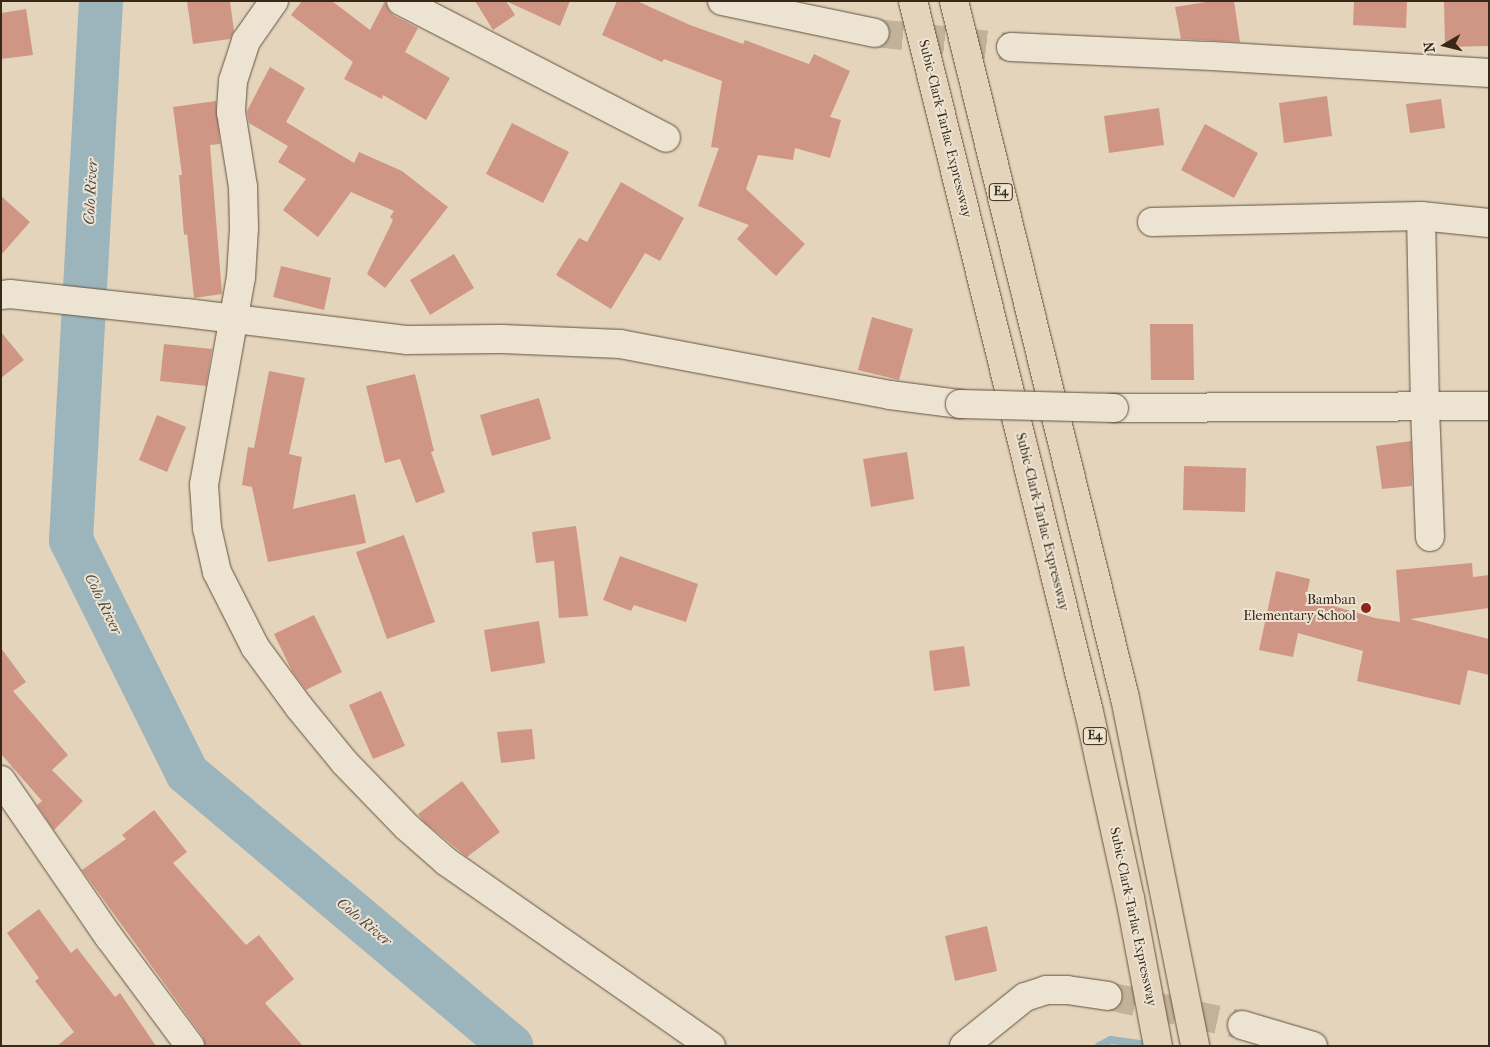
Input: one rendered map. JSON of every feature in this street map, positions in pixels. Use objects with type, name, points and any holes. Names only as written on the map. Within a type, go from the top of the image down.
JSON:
[{"type":"highway","name":"Subic-Clark-Tarlac Expressway","points":[[913,1],[1090,712],[1130,898],[1158,1046]]},
{"type":"highway","name":"E4","points":[[954,1],[1125,698],[1195,1046]]},
{"type":"street","points":[[274,1],[246,42],[233,81],[231,112],[243,187],[242,277],[204,485],[207,528],[217,572],[255,647],[345,763],[407,827],[447,862],[711,1046]]},
{"type":"street","points":[[401,1],[666,138]]},
{"type":"street","points":[[722,1],[875,33]]},
{"type":"street","points":[[1011,47],[1212,56],[1489,73]]},
{"type":"street","points":[[1421,216],[1430,537]]},
{"type":"street","points":[[1152,222],[1421,216],[1489,223]]},
{"type":"street","points":[[6,294],[186,313],[233,321],[406,340],[502,339],[620,344],[890,395],[960,404],[1114,408],[1425,408],[1489,406]]},
{"type":"street","points":[[1,780],[103,929],[190,1046]]},
{"type":"street","points":[[964,1046],[1024,997],[1046,990],[1067,990],[1108,996]]},
{"type":"street","points":[[1242,1024],[1313,1046]]},
{"type":"building","points":[[187,1],[230,1],[234,31],[230,39],[193,44]]},
{"type":"building","points":[[302,1],[332,1],[370,30],[385,1],[393,15],[418,28],[405,52],[450,78],[426,120],[383,95],[382,99],[344,79],[353,62],[291,15]]},
{"type":"building","points":[[475,1],[506,1],[515,15],[493,30]]},
{"type":"building","points":[[506,1],[570,1],[560,26]]},
{"type":"building","points":[[617,1],[637,1],[690,25],[743,44],[745,40],[809,64],[814,54],[850,71],[830,117],[841,120],[830,158],[795,148],[793,160],[758,155],[746,189],[805,244],[776,276],[737,239],[749,225],[698,206],[719,148],[711,147],[722,81],[664,59],[662,62],[602,35]]},
{"type":"building","points":[[1212,1],[1234,1],[1240,42],[1181,39],[1175,7]]},
{"type":"building","points":[[1354,1],[1407,1],[1406,28],[1353,25]]},
{"type":"building","points":[[1444,1],[1489,1],[1489,46],[1445,47]]},
{"type":"building","points":[[26,9],[33,55],[1,59],[1,13]]},
{"type":"building","points":[[270,67],[305,88],[286,122],[354,163],[359,152],[402,171],[448,207],[385,288],[367,274],[393,220],[390,217],[394,211],[351,192],[318,237],[283,210],[306,179],[278,162],[288,146],[249,123],[247,111]]},
{"type":"building","points":[[1327,96],[1332,136],[1284,143],[1279,103]]},
{"type":"building","points":[[1441,99],[1445,128],[1410,133],[1406,104]]},
{"type":"building","points":[[216,101],[220,144],[210,145],[222,294],[194,298],[187,234],[184,235],[179,175],[182,175],[173,107]]},
{"type":"building","points":[[1159,108],[1164,145],[1109,153],[1104,116]]},
{"type":"building","points":[[512,123],[569,152],[543,203],[486,174]]},
{"type":"building","points":[[1205,124],[1258,153],[1234,198],[1181,170]]},
{"type":"building","points":[[621,182],[684,218],[660,261],[645,253],[611,309],[556,275],[579,238],[587,242]]},
{"type":"building","points":[[1,196],[30,222],[1,255]]},
{"type":"building","points":[[454,254],[474,288],[430,315],[410,280]]},
{"type":"building","points":[[281,266],[331,278],[324,310],[273,297]]},
{"type":"building","points":[[872,317],[913,329],[899,380],[858,370]]},
{"type":"building","points":[[1150,324],[1193,324],[1194,380],[1151,380]]},
{"type":"building","points":[[1,332],[24,360],[1,378]]},
{"type":"building","points":[[164,344],[212,349],[206,386],[160,381]]},
{"type":"building","points":[[269,371],[305,378],[289,454],[302,457],[293,509],[355,494],[366,543],[268,562],[252,487],[242,485],[248,447],[254,448]]},
{"type":"building","points":[[415,374],[434,451],[431,452],[445,492],[416,503],[400,459],[385,463],[366,386]]},
{"type":"building","points":[[539,398],[551,439],[492,456],[480,415]]},
{"type":"building","points":[[157,415],[186,427],[167,472],[139,460]]},
{"type":"building","points":[[1411,441],[1412,486],[1382,489],[1376,446]]},
{"type":"building","points":[[907,452],[914,499],[871,507],[863,459]]},
{"type":"building","points":[[1184,466],[1246,468],[1245,512],[1183,510]]},
{"type":"building","points":[[576,526],[588,616],[559,618],[554,561],[536,563],[532,532]]},
{"type":"building","points":[[404,535],[435,622],[387,639],[356,552]]},
{"type":"building","points":[[620,556],[698,584],[686,622],[634,605],[631,611],[603,600]]},
{"type":"building","points":[[1472,563],[1473,577],[1489,575],[1489,608],[1410,619],[1489,639],[1489,675],[1468,670],[1460,705],[1357,681],[1363,651],[1298,633],[1293,657],[1259,650],[1276,571],[1310,579],[1306,598],[1375,618],[1400,622],[1396,570]]},
{"type":"building","points":[[314,615],[342,672],[306,690],[292,671],[274,634]]},
{"type":"building","points":[[539,621],[545,663],[491,672],[484,630]]},
{"type":"building","points":[[964,646],[970,686],[934,691],[929,651]]},
{"type":"building","points":[[1,648],[26,682],[13,691],[68,755],[52,770],[83,801],[54,830],[37,805],[42,801],[1,754]]},
{"type":"building","points":[[381,691],[405,746],[373,759],[349,705]]},
{"type":"building","points":[[532,729],[535,759],[501,763],[497,732]]},
{"type":"building","points":[[462,781],[500,832],[467,857],[423,821],[418,814]]},
{"type":"building","points":[[154,810],[187,852],[173,863],[246,945],[259,935],[294,979],[265,1003],[303,1046],[205,1046],[203,1037],[82,870],[126,839],[122,835]]},
{"type":"building","points":[[39,909],[71,953],[77,948],[115,997],[120,993],[156,1046],[57,1046],[74,1032],[35,981],[39,978],[7,933]]},
{"type":"building","points":[[987,926],[997,971],[955,981],[945,936]]},
{"type":"waterway","name":"Colo River","points":[[101,1],[71,540],[187,773],[511,1046]]},
{"type":"waterway","points":[[1099,1046],[1111,1040],[1154,1046]]},
{"type":"tunnel","points":[[875,33],[1011,47]]},
{"type":"tunnel","points":[[1108,996],[1242,1025]]},
{"type":"place","name":"Bamban Elementary School","points":[[1366,608]]}]
